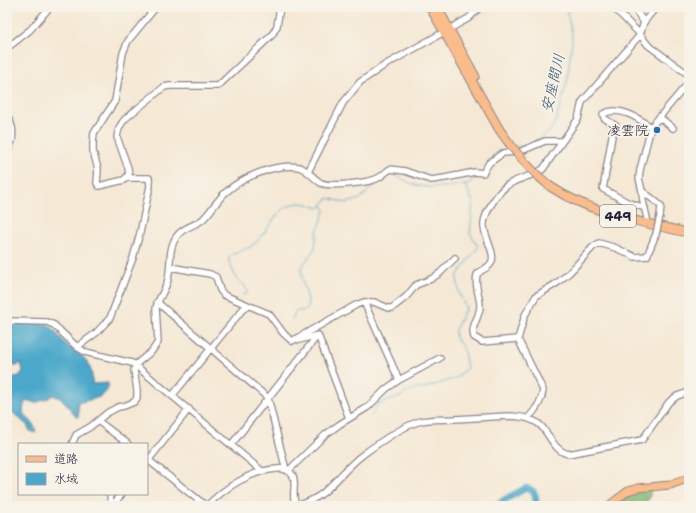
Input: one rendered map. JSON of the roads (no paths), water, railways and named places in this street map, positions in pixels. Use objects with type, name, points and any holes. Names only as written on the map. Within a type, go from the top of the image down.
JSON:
[{"type":"highway","name":"449","points":[[430,7],[447,31],[501,127],[526,158],[553,184],[570,198],[599,211],[689,233]]},
{"type":"highway","name":"449","points":[[437,7],[447,31]]},
{"type":"highway","name":"449","points":[[553,184],[593,203],[689,228]]},
{"type":"main road","points":[[608,506],[628,491],[638,488],[670,485],[689,478]]},
{"type":"street","points":[[7,48],[30,30],[50,7]]},
{"type":"street","points":[[156,7],[128,41],[123,53],[115,101],[94,133],[93,151],[98,169],[97,183],[99,186],[124,180],[129,174],[117,137],[117,132],[122,122],[164,87],[218,86],[272,35],[277,26],[280,7]]},
{"type":"street","points":[[308,172],[344,103],[360,82],[385,65],[469,18],[480,7]]},
{"type":"street","points":[[613,7],[648,45],[689,75]]},
{"type":"street","points":[[633,7],[644,22]]},
{"type":"street","points":[[518,339],[482,342],[474,338],[472,332],[480,306],[476,281],[477,276],[480,272],[489,267],[493,261],[493,255],[486,235],[484,222],[485,217],[500,192],[513,182],[537,174],[544,169],[578,119],[582,102],[640,35],[644,22],[656,7]]},
{"type":"street","points":[[647,218],[642,201],[642,191],[639,178],[651,127],[689,82]]},
{"type":"street","points":[[645,208],[627,202],[602,189],[612,136],[616,126],[604,118],[603,114],[610,112],[627,113],[651,127]]},
{"type":"street","points":[[7,117],[10,120],[12,136],[12,142],[7,152]]},
{"type":"street","points":[[659,117],[673,128]]},
{"type":"street","points":[[72,443],[76,435],[118,407],[134,402],[137,390],[134,370],[135,365],[152,351],[158,342],[157,302],[167,284],[171,249],[176,237],[184,229],[203,219],[221,196],[238,182],[264,171],[298,167],[327,185],[372,180],[378,178],[390,169],[405,171],[431,180],[475,172],[483,173],[489,162],[503,153],[519,152],[544,141],[562,141]]},
{"type":"street","points":[[77,347],[96,333],[110,318],[133,258],[150,186],[149,178],[126,178]]},
{"type":"street","points":[[528,418],[536,410],[542,398],[543,390],[518,339],[525,315],[536,296],[557,283],[570,272],[593,247],[599,243],[603,243],[635,257],[647,256],[656,234],[661,206],[642,191]]},
{"type":"street","points":[[292,341],[364,302],[374,302],[388,308],[392,308],[403,300],[416,285],[431,279],[440,273],[455,258]]},
{"type":"street","points":[[170,267],[210,274],[216,277],[220,290],[224,295],[269,314],[284,334],[292,341]]},
{"type":"street","points":[[157,302],[250,380],[268,398],[287,470]]},
{"type":"street","points":[[364,302],[399,380]]},
{"type":"street","points":[[172,396],[243,309],[248,306]]},
{"type":"street","points":[[7,321],[47,322],[54,325],[77,347],[85,352],[132,363],[262,471]]},
{"type":"street","points":[[292,341],[318,335]]},
{"type":"street","points":[[231,445],[318,335]]},
{"type":"street","points":[[318,335],[349,418]]},
{"type":"street","points":[[287,470],[325,435],[349,418],[368,408],[386,389],[399,380],[440,358]]},
{"type":"street","points":[[148,461],[207,506],[215,498],[246,477],[262,471],[281,468],[287,470],[293,476],[294,502],[297,506],[320,495],[361,456],[395,434],[414,424],[430,420],[506,416],[528,418],[539,424],[558,449],[564,453],[574,454],[642,440],[669,402],[678,396],[689,392]]},
{"type":"street","points":[[148,459],[189,410]]},
{"type":"street","points":[[98,421],[127,443]]},
{"type":"street","points":[[110,495],[112,499],[111,506]]},
{"type":"street","points":[[111,506],[121,495]]},
{"type":"water","points":[[7,322],[47,324],[50,326],[66,344],[84,358],[91,371],[92,384],[108,383],[106,392],[98,398],[78,403],[79,413],[77,418],[64,401],[57,396],[52,395],[49,398],[35,403],[29,401],[25,402],[23,411],[35,427],[36,433],[30,431],[27,425],[7,408],[7,378],[17,376],[23,371],[21,363],[14,366],[13,363],[7,359]]},
{"type":"waterway","name":"安座間川","points":[[517,146],[525,147],[550,132],[557,118],[567,82],[572,41],[572,34],[566,7]]},
{"type":"waterway","name":"安座間川","points":[[489,160],[498,151],[502,150]]},
{"type":"waterway","points":[[389,173],[393,173],[410,183],[424,187],[466,185]]},
{"type":"waterway","name":"安座間川","points":[[467,185],[478,176]]},
{"type":"waterway","points":[[243,295],[248,292],[244,285],[236,278],[228,259],[233,254],[247,248],[260,239],[278,214],[291,205],[299,203],[320,208],[328,198],[347,203],[360,199],[378,181]]},
{"type":"waterway","points":[[371,416],[378,404],[400,397],[409,390],[425,388],[456,378],[467,368],[463,347],[455,338],[455,330],[466,308],[459,293],[457,276],[478,247],[470,233],[473,202],[466,186]]},
{"type":"waterway","points":[[292,319],[296,311],[307,310],[308,299],[303,283],[301,268],[315,248],[317,232],[325,211],[323,205]]},
{"type":"waterway","points":[[497,506],[504,500],[526,488],[534,492],[536,506]]},
{"type":"place","name":"凌雲院","points":[[657,130]]}]
